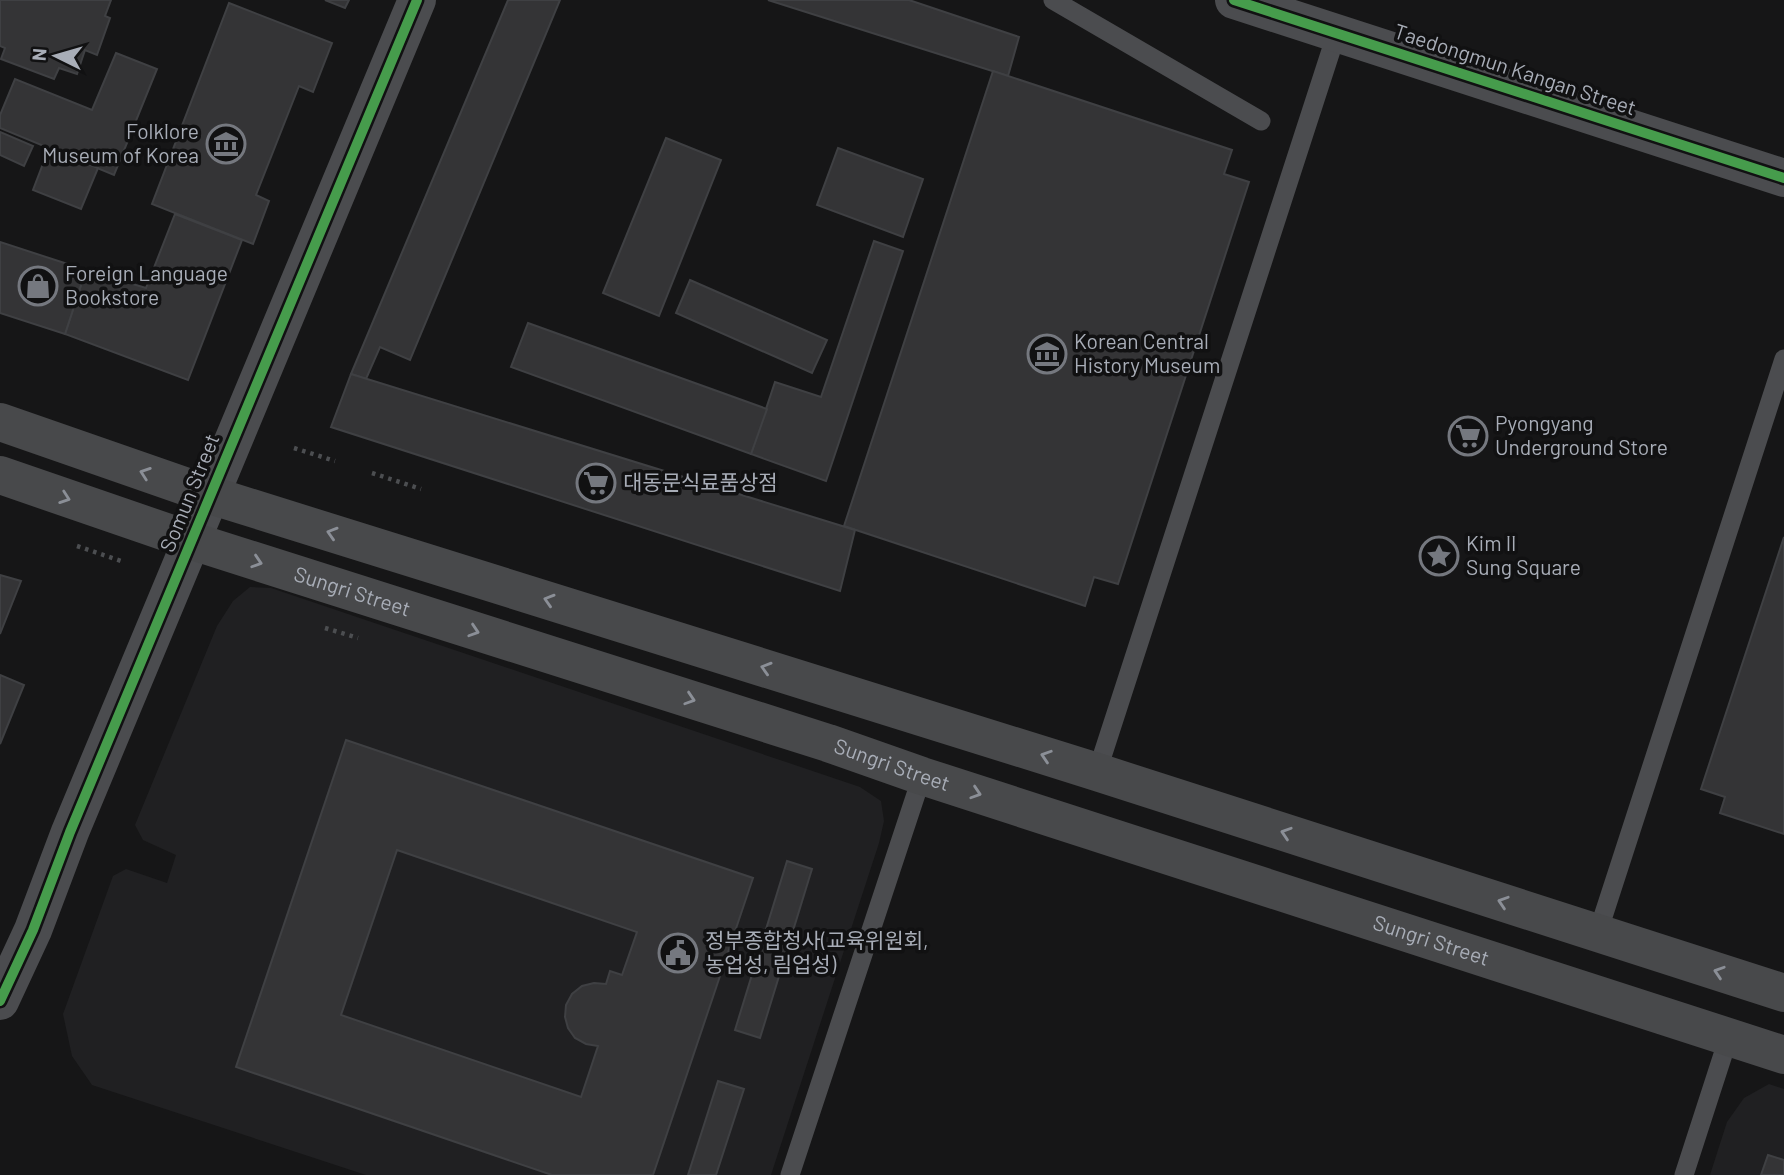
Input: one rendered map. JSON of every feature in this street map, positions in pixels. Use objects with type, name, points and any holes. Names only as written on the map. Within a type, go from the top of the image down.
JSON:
[{"type":"main road","points":[[0,422],[210,495],[1097,772],[1784,993]]},
{"type":"main road","name":"Sungri Street","points":[[0,475],[192,541],[828,743],[922,776],[1784,1055]]},
{"type":"street","name":"Somun Street","points":[[0,1001],[33,930],[70,832],[417,0]]},
{"type":"street","name":"Taedongmun Kangan Street","points":[[1234,0],[1784,178]]},
{"type":"lane","points":[[1053,0],[1261,121]]},
{"type":"lane","points":[[1097,772],[1337,32]]},
{"type":"lane","points":[[1598,932],[1784,359]]},
{"type":"lane","points":[[790,1175],[922,776]]},
{"type":"lane","points":[[1684,1175],[1729,1037]]},
{"type":"path","points":[[294,448],[335,461]]},
{"type":"path","points":[[372,473],[421,489]]},
{"type":"path","points":[[77,546],[121,561]]},
{"type":"path","points":[[325,628],[358,638]]},
{"type":"shaded area","points":[[250,587],[271,588],[860,787],[881,801],[884,821],[879,843],[771,1175],[366,1175],[92,1085],[72,1056],[63,1014],[113,876],[126,869],[167,883],[176,855],[143,840],[135,825],[217,626],[233,601]]},
{"type":"shaded area","points":[[1769,1084],[1784,1089],[1784,1175],[1710,1175],[1727,1122],[1744,1098]]},
{"type":"building","points":[[0,0],[111,0],[105,16],[110,18],[97,55],[85,50],[77,74],[59,68],[54,79],[1,59],[5,48],[0,46]]},
{"type":"building","points":[[325,0],[349,0],[345,8]]},
{"type":"building","points":[[508,0],[560,0],[410,360],[380,347],[366,379],[351,374]]},
{"type":"building","points":[[768,0],[909,0],[1019,37],[1008,76]]},
{"type":"building","name":"Folklore Museum of Korea","points":[[229,3],[332,43],[313,92],[299,86],[256,195],[269,201],[253,244],[152,204]]},
{"type":"building","points":[[116,53],[157,69],[114,175],[0,128],[0,115],[15,79],[92,110]]},
{"type":"building","name":"Korean Central History Museum","points":[[993,71],[1232,150],[1224,174],[1249,182],[1118,584],[1094,577],[1085,606],[844,526]]},
{"type":"building","points":[[0,132],[33,146],[24,166],[0,155]]},
{"type":"building","points":[[666,138],[721,160],[659,316],[603,293]]},
{"type":"building","points":[[49,148],[98,168],[81,209],[33,190]]},
{"type":"building","points":[[838,148],[923,179],[903,237],[817,205]]},
{"type":"building","points":[[175,214],[242,240],[188,380],[65,334],[86,270],[146,288]]},
{"type":"building","points":[[874,241],[903,251],[826,481],[751,454],[775,382],[821,397]]},
{"type":"building","points":[[0,242],[86,270],[65,334],[0,313]]},
{"type":"building","points":[[690,280],[827,340],[812,373],[676,313]]},
{"type":"building","points":[[528,323],[767,409],[751,454],[511,367]]},
{"type":"building","points":[[351,374],[855,530],[840,591],[331,427]]},
{"type":"building","points":[[1784,537],[1784,834],[1720,813],[1725,797],[1701,789]]},
{"type":"building","points":[[0,575],[21,581],[0,634]]},
{"type":"building","points":[[0,675],[24,685],[0,744]]},
{"type":"building","name":"정부종합청사(교육위원회, 농업성, 림업성)","points":[[346,740],[753,878],[653,1175],[552,1175],[236,1067]],"holes":[[[397,850],[637,932],[622,975],[610,971],[606,984],[582,986],[572,994],[566,1005],[565,1017],[575,1038],[598,1046],[581,1097],[341,1015]]]},
{"type":"building","points":[[787,861],[812,869],[760,1038],[735,1030]]},
{"type":"building","points":[[718,1081],[744,1089],[716,1175],[688,1175]]},
{"type":"building","points":[[1768,1155],[1784,1160],[1784,1175],[1761,1175]]},
{"type":"cycle path","points":[[0,1001],[33,930],[70,832],[417,0]]},
{"type":"cycle path","points":[[1234,0],[1784,178]]},
{"type":"place","name":"Folklore Museum of Korea","points":[[226,144]]},
{"type":"place","name":"Foreign Language Bookstore","points":[[38,286]]},
{"type":"place","name":"Korean Central History Museum","points":[[1047,354]]},
{"type":"place","name":"Pyongyang Underground Store","points":[[1468,436]]},
{"type":"place","name":"대동문식료품상점","points":[[596,483]]},
{"type":"place","name":"Kim Il Sung Square","points":[[1439,556]]},
{"type":"place","name":"정부종합청사(교육위원회, 농업성, 림업성)","points":[[678,953]]}]
